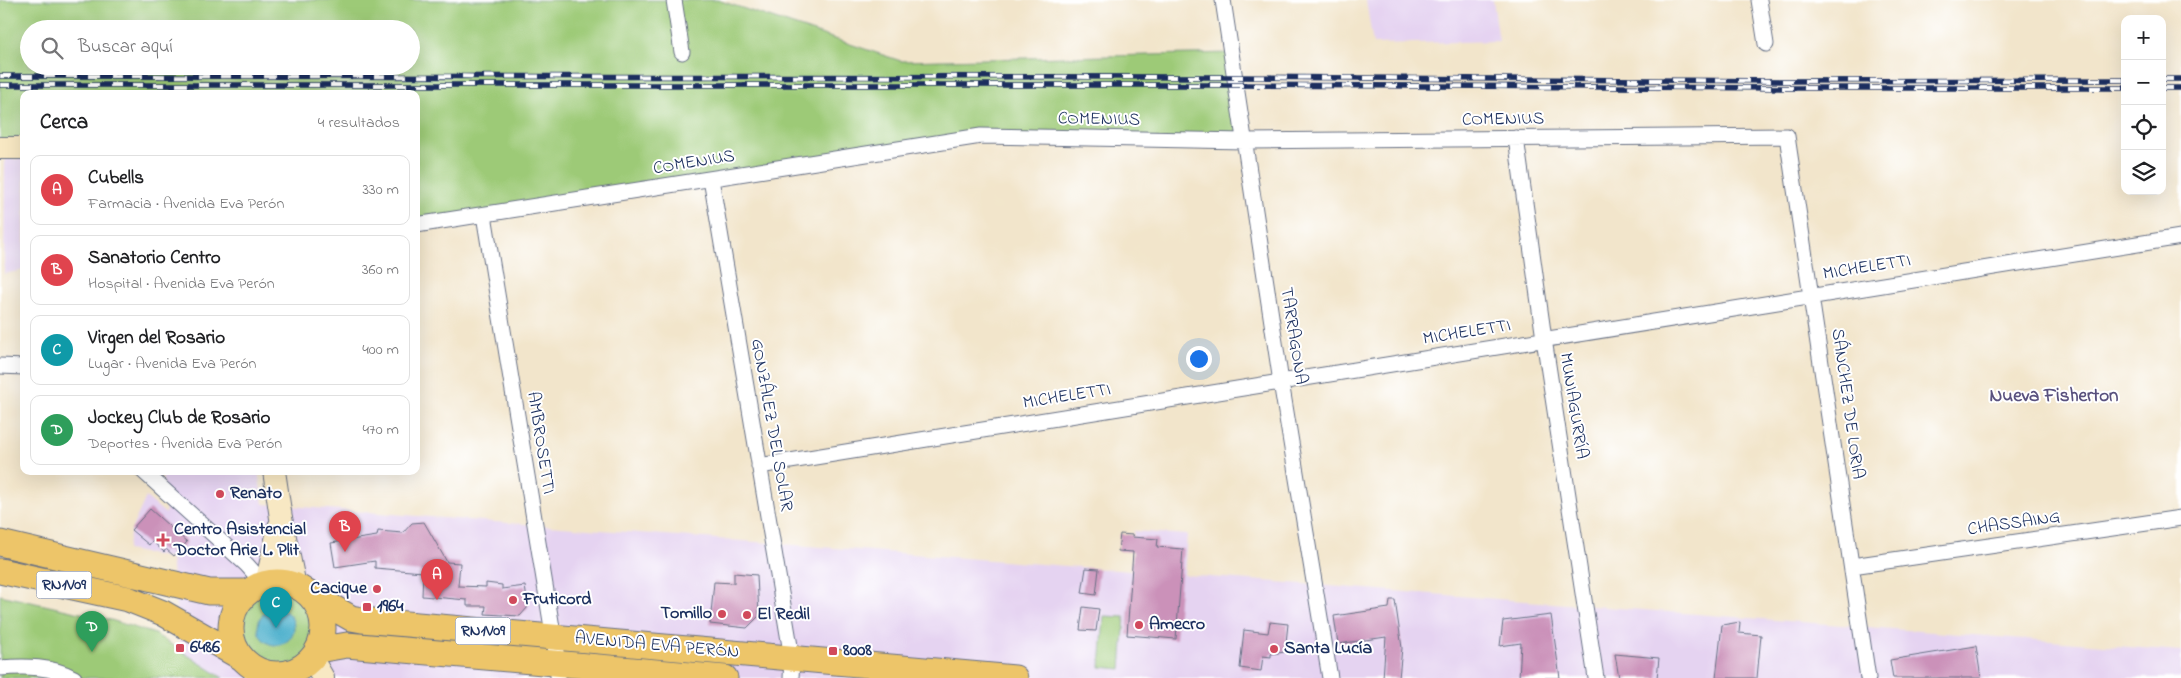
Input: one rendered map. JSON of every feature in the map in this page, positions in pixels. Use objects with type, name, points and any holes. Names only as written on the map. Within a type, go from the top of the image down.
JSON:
[{"type":"main road","name":"RN1V09","points":[[0,543],[209,592],[259,587],[280,582],[301,589]]},
{"type":"main road","name":"RN1V09","points":[[0,571],[128,599],[164,613],[257,671],[279,674],[318,662]]},
{"type":"main road","points":[[257,671],[234,644],[231,628],[233,615],[239,602],[259,587]]},
{"type":"main road","name":"AVENIDA EVA PERÓN","points":[[301,589],[351,618],[553,637],[791,668],[1015,678]]},
{"type":"main road","points":[[301,589],[317,605],[323,619],[323,635],[318,662]]},
{"type":"main road","name":"AVENIDA EVA PERÓN","points":[[318,662],[347,645],[558,671],[725,678]]},
{"type":"street","points":[[674,0],[682,52]]},
{"type":"street","name":"TARRAGONA","points":[[1222,0],[1280,382],[1330,678]]},
{"type":"street","points":[[1759,0],[1766,44]]},
{"type":"street","name":"COMENIUS","points":[[420,224],[981,136],[1244,141],[1787,136]]},
{"type":"street","name":"SÁNCHEZ DE LORIA","points":[[1787,136],[1868,678]]},
{"type":"street","name":"MUNIAGURRÍA","points":[[1516,138],[1544,340],[1596,678]]},
{"type":"street","points":[[0,148],[20,148]]},
{"type":"street","name":"GONZÁLEZ DEL SOLAR","points":[[711,179],[791,668]]},
{"type":"street","name":"AMBROSETTI","points":[[484,215],[558,671]]},
{"type":"street","name":"MICHELETTI","points":[[759,466],[2181,237]]},
{"type":"street","points":[[0,366],[20,366]]},
{"type":"street","points":[[147,475],[247,565],[259,587]]},
{"type":"street","points":[[275,475],[281,518],[301,589]]},
{"type":"street","points":[[259,587],[281,518]]},
{"type":"street","name":"CHASSAING","points":[[1852,566],[2181,518]]},
{"type":"street","points":[[0,668],[20,666],[60,671],[74,678]]},
{"type":"shaded area","points":[[1366,0],[1493,0],[1499,41],[1373,44]]},
{"type":"shaded area","points":[[5,159],[20,159],[20,271],[4,274]]},
{"type":"shaded area","points":[[162,475],[259,475],[263,504],[1131,571],[1134,531],[1187,535],[1184,575],[2181,651],[2181,678],[211,678],[180,648],[171,558],[127,550],[131,530],[146,497],[166,514]]},
{"type":"green space","points":[[0,0],[718,0],[901,61],[1231,53],[1244,141],[981,136],[420,224],[420,90],[20,90],[20,148],[0,148]]},
{"type":"green space","points":[[277,583],[294,586],[309,596],[319,611],[322,628],[319,645],[309,660],[294,670],[277,673],[260,670],[245,660],[235,645],[232,628],[235,611],[245,596],[260,586]]},
{"type":"green space","points":[[0,595],[111,620],[155,634],[223,678],[0,678]]},
{"type":"green space","points":[[1104,616],[1125,617],[1121,669],[1100,667]]},
{"type":"water","points":[[276,609],[283,610],[289,614],[293,620],[293,634],[289,640],[283,644],[276,645],[269,644],[263,640],[259,634],[258,627],[259,620],[263,614],[269,610]]},
{"type":"building","points":[[150,509],[187,542],[174,556],[166,549],[164,552],[152,541],[149,545],[131,530]]},
{"type":"building","points":[[424,522],[447,562],[460,563],[458,586],[486,587],[486,583],[502,585],[502,589],[525,586],[528,607],[520,616],[485,614],[486,606],[467,606],[467,600],[422,596],[423,572],[375,568],[375,561],[335,567],[331,543],[377,536],[378,531],[403,533],[412,523]]},
{"type":"building","points":[[1120,534],[1158,539],[1157,547],[1183,549],[1176,639],[1127,635],[1133,552],[1118,551]]},
{"type":"building","points":[[1086,568],[1099,569],[1096,595],[1082,593]]},
{"type":"building","points":[[734,573],[757,575],[759,616],[747,628],[710,624],[714,582],[734,583]]},
{"type":"building","points":[[1390,600],[1395,600],[1402,648],[1399,678],[1383,678],[1386,637],[1338,644],[1334,616],[1389,608]]},
{"type":"building","points":[[1083,607],[1099,609],[1096,631],[1080,630]]},
{"type":"building","points":[[1551,615],[1560,678],[1519,678],[1521,643],[1500,646],[1503,621]]},
{"type":"building","points":[[1270,622],[1288,624],[1285,652],[1271,654],[1271,657],[1263,656],[1261,671],[1240,668],[1244,630],[1268,633]]},
{"type":"building","points":[[1740,622],[1739,633],[1761,635],[1757,678],[1716,678],[1722,625]]},
{"type":"building","points":[[1976,646],[1981,678],[1893,678],[1890,660]]},
{"type":"building","points":[[1615,654],[1659,658],[1657,678],[1619,678]]},
{"type":"railway","points":[[0,76],[1234,77],[1783,81],[2121,80]]},
{"type":"railway","points":[[2166,79],[2181,79]]},
{"type":"railway","points":[[0,85],[1236,85],[2121,88]]},
{"type":"railway","points":[[2166,88],[2181,88]]},
{"type":"place","name":"Renato","points":[[220,494]]},
{"type":"place","name":"Centro Asistencial Doctor Arie L. Plit","points":[[163,540]]},
{"type":"place","name":"Sanatorio Centro","points":[[345,552]]},
{"type":"place","name":"Cacique","points":[[377,589]]},
{"type":"place","name":"Cubells","points":[[437,600]]},
{"type":"place","name":"Fruticord","points":[[513,600]]},
{"type":"place","name":"1964","points":[[367,607]]},
{"type":"place","name":"Tomillo","points":[[722,614]]},
{"type":"place","name":"El Redil","points":[[747,615]]},
{"type":"place","name":"Amecro","points":[[1139,625]]},
{"type":"place","name":"Virgen del Rosario","points":[[276,628]]},
{"type":"place","name":"6486","points":[[180,648]]},
{"type":"place","name":"Santa Lucía","points":[[1274,649]]},
{"type":"place","name":"8008","points":[[833,651]]},
{"type":"place","name":"Jockey Club de Rosario","points":[[92,652]]},
{"type":"district","name":"Nueva Fisherton","points":[[2054,396]]}]
